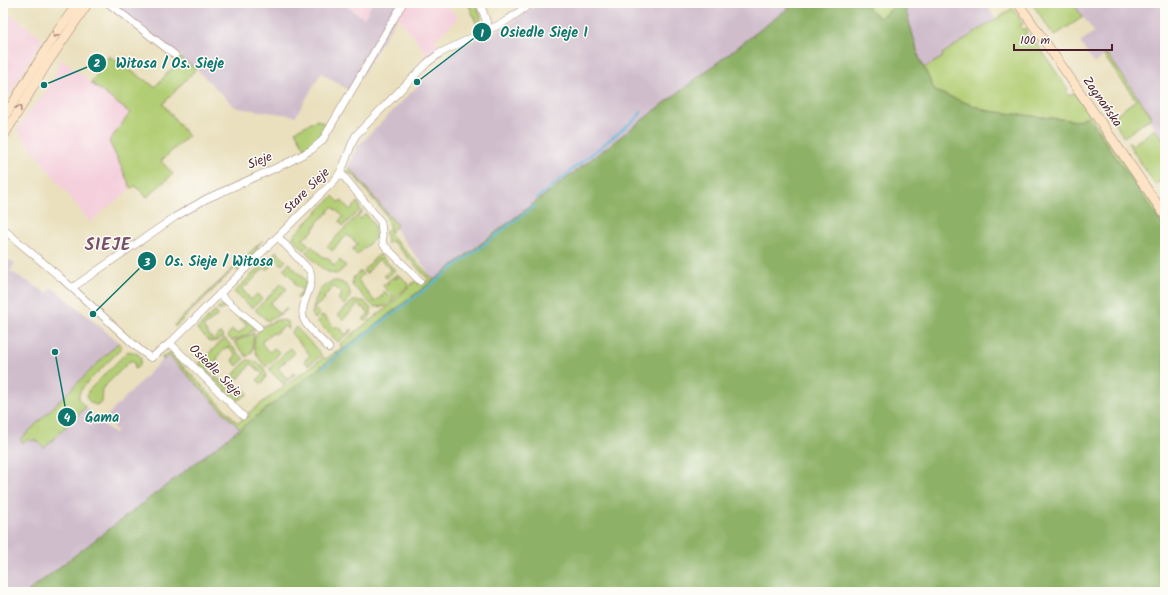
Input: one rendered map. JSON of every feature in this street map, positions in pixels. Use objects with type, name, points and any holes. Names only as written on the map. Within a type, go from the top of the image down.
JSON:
[{"type":"main road","points":[[3,119],[51,41],[78,3]]},
{"type":"main road","points":[[3,137],[48,62],[88,3]]},
{"type":"main road","name":"Zagnańska","points":[[1018,3],[1165,215]]},
{"type":"street","points":[[108,3],[175,55]]},
{"type":"street","name":"Sieje","points":[[72,288],[175,216],[206,199],[289,162],[311,150],[322,141],[403,3]]},
{"type":"street","points":[[480,3],[489,29]]},
{"type":"street","name":"Stare Sieje","points":[[72,288],[140,350],[151,358],[170,343],[341,173],[350,146],[356,134],[427,63],[447,48],[503,23],[532,3]]},
{"type":"street","points":[[341,173],[381,222],[383,244],[420,281]]},
{"type":"street","points":[[3,229],[72,288]]},
{"type":"street","points":[[278,237],[310,271],[311,282],[303,315],[307,325],[329,348]]},
{"type":"street","points":[[219,294],[258,328]]},
{"type":"street","name":"Osiedle Sieje","points":[[170,343],[243,416]]},
{"type":"shaded area","points":[[112,3],[170,3],[175,6],[177,3],[341,3],[364,18],[373,3],[405,3],[352,92],[321,73],[296,116],[238,108],[234,106],[196,69]]},
{"type":"shaded area","points":[[341,3],[373,3],[364,18]]},
{"type":"shaded area","points":[[405,3],[445,3],[458,18],[435,40],[441,48],[430,57],[397,16]]},
{"type":"shaded area","points":[[539,3],[795,3],[434,280],[349,167],[357,147],[451,52],[506,26]]},
{"type":"shaded area","points":[[904,3],[986,3],[995,19],[942,54],[943,57],[924,68],[919,57]]},
{"type":"shaded area","points":[[1073,3],[1165,3],[1165,142],[1149,119],[1152,117],[1107,54],[1094,63],[1080,42],[1094,32]]},
{"type":"shaded area","points":[[3,8],[43,39],[3,105]]},
{"type":"shaded area","points":[[61,59],[130,113],[109,141],[131,188],[90,222],[17,130],[26,115],[43,96],[54,79]]},
{"type":"shaded area","points":[[3,257],[15,263],[10,271],[47,293],[52,287],[119,342],[21,440],[23,443],[27,439],[29,441],[36,440],[44,448],[86,407],[114,434],[117,431],[105,418],[167,355],[240,429],[26,592],[4,592],[3,590]]},
{"type":"green space","points":[[468,3],[476,3],[481,17],[479,30]]},
{"type":"green space","points":[[795,3],[863,3],[880,18],[899,3],[904,3],[919,57],[935,91],[988,111],[1078,121],[1087,116],[1165,228],[1165,592],[27,592]]},
{"type":"green space","points":[[863,3],[899,3],[880,18]]},
{"type":"green space","points":[[1032,3],[1073,3],[1083,17],[1054,36]]},
{"type":"green space","points":[[1013,8],[1023,24],[1020,26],[1023,30],[1026,28],[1028,31],[1025,33],[1027,36],[1031,35],[1068,89],[1066,91],[1068,95],[1074,93],[1165,221],[1165,228],[1087,116],[1078,121],[988,111],[935,91],[924,68],[943,57],[942,54]]},
{"type":"green space","points":[[1107,54],[1152,117],[1124,137],[1108,114],[1111,112],[1114,116],[1136,100],[1104,56]]},
{"type":"green space","points":[[109,56],[155,87],[181,58],[196,69],[163,104],[188,136],[161,161],[173,174],[147,197],[135,186],[131,188],[109,141],[130,113],[91,83]]},
{"type":"green space","points":[[317,120],[329,125],[321,139],[306,150],[295,131]]},
{"type":"green space","points":[[1155,129],[1165,142],[1165,177],[1155,185],[1128,143],[1129,142],[1132,145]]},
{"type":"green space","points":[[349,167],[397,225],[389,234],[434,280],[240,429],[168,355],[163,360],[162,356],[174,351],[173,356],[238,423],[247,416],[249,418],[250,416],[248,413],[324,357],[326,359],[342,347],[340,344],[391,304],[415,281],[419,284],[423,280],[425,282],[429,280],[392,241],[387,244],[385,231],[390,229],[386,215],[352,173],[350,175],[348,172]]},
{"type":"green space","points":[[333,196],[339,202],[341,200],[350,210],[358,202],[360,210],[343,226],[339,221],[343,216],[332,207],[328,211],[329,212],[317,222],[318,223],[313,229],[314,230],[303,239],[309,245],[304,250],[293,238],[293,236]]},
{"type":"green space","points":[[363,210],[358,217],[360,219],[366,214],[374,225],[376,237],[357,255],[352,250],[358,244],[347,235],[332,251],[327,246]]},
{"type":"green space","points":[[263,240],[256,248],[259,252],[238,271],[235,268],[175,327],[174,325]]},
{"type":"green space","points":[[312,246],[323,257],[328,258],[334,266],[340,260],[346,266],[337,274],[328,272],[306,252]]},
{"type":"green space","points":[[276,251],[286,261],[282,265],[276,259],[267,270],[265,268],[242,289],[251,300],[257,294],[262,299],[252,308],[234,292],[271,256],[273,257]]},
{"type":"green space","points":[[379,254],[395,270],[387,278],[384,276],[391,269],[379,259],[366,274],[363,271]]},
{"type":"green space","points":[[289,263],[306,281],[302,295],[298,299],[297,297],[303,291],[295,285],[294,280],[283,269]]},
{"type":"green space","points":[[360,271],[363,275],[358,280],[375,302],[385,293],[384,291],[391,297],[393,296],[383,286],[385,283],[388,285],[387,282],[397,273],[399,275],[394,279],[401,276],[409,285],[386,306],[374,307],[352,285],[353,278]]},
{"type":"green space","points":[[330,282],[341,282],[347,287],[350,298],[344,305],[338,299],[342,294],[335,287],[332,288],[324,297],[325,299],[314,308],[320,314],[315,319],[312,314],[316,297],[322,288]]},
{"type":"green space","points":[[281,284],[287,289],[270,303],[279,314],[286,308],[287,310],[268,321],[255,310]]},
{"type":"green space","points":[[353,301],[364,301],[371,309],[371,315],[366,321],[363,319],[369,313],[358,304],[343,320],[338,315]]},
{"type":"green space","points":[[224,302],[256,328],[247,335],[232,341],[227,336],[232,330],[238,334],[247,325],[226,306],[220,311],[217,309]]},
{"type":"green space","points":[[215,311],[218,315],[203,327],[213,340],[220,333],[223,336],[217,341],[210,342],[197,329]]},
{"type":"green space","points":[[323,315],[334,327],[340,327],[345,335],[352,329],[352,331],[338,342],[317,321]]},
{"type":"green space","points":[[277,320],[288,321],[289,330],[284,326],[275,334],[273,333],[263,340],[262,344],[270,352],[274,348],[280,353],[266,367],[258,358],[254,348],[255,338],[261,327]]},
{"type":"green space","points":[[296,327],[322,355],[308,365],[304,361],[310,355],[291,333]]},
{"type":"green space","points":[[254,333],[252,352],[247,357],[234,342]]},
{"type":"green space","points":[[224,338],[244,359],[237,366],[232,360],[236,355],[228,347],[225,348],[217,358],[218,360],[207,369],[213,375],[211,377],[199,364]]},
{"type":"green space","points":[[119,342],[121,349],[83,387],[79,394],[79,400],[86,407],[44,448],[36,440],[29,441],[27,439],[23,443],[20,440]]},
{"type":"green space","points":[[290,348],[295,353],[278,368],[287,379],[293,373],[295,375],[283,384],[269,369]]},
{"type":"green space","points":[[128,351],[138,354],[141,358],[140,365],[135,369],[134,361],[130,361],[102,389],[101,403],[96,405],[91,403],[87,399],[88,391]]},
{"type":"green space","points":[[247,360],[257,363],[263,367],[266,372],[266,376],[262,384],[257,380],[263,374],[251,364],[237,380],[232,376]]},
{"type":"green space","points":[[215,376],[238,396],[245,390],[248,394],[236,401],[213,379]]},
{"type":"waterway","points":[[537,198],[638,117],[641,112]]},
{"type":"waterway","points":[[323,367],[536,205]]},
{"type":"place","name":"Osiedle Sieje I","points":[[417,82]]},
{"type":"place","name":"Witosa / Os. Sieje","points":[[44,85]]},
{"type":"place","name":"Os. Sieje / Witosa","points":[[93,314]]},
{"type":"place","name":"Gama","points":[[55,352]]},
{"type":"district","name":"SIEJE","points":[[108,245]]}]
